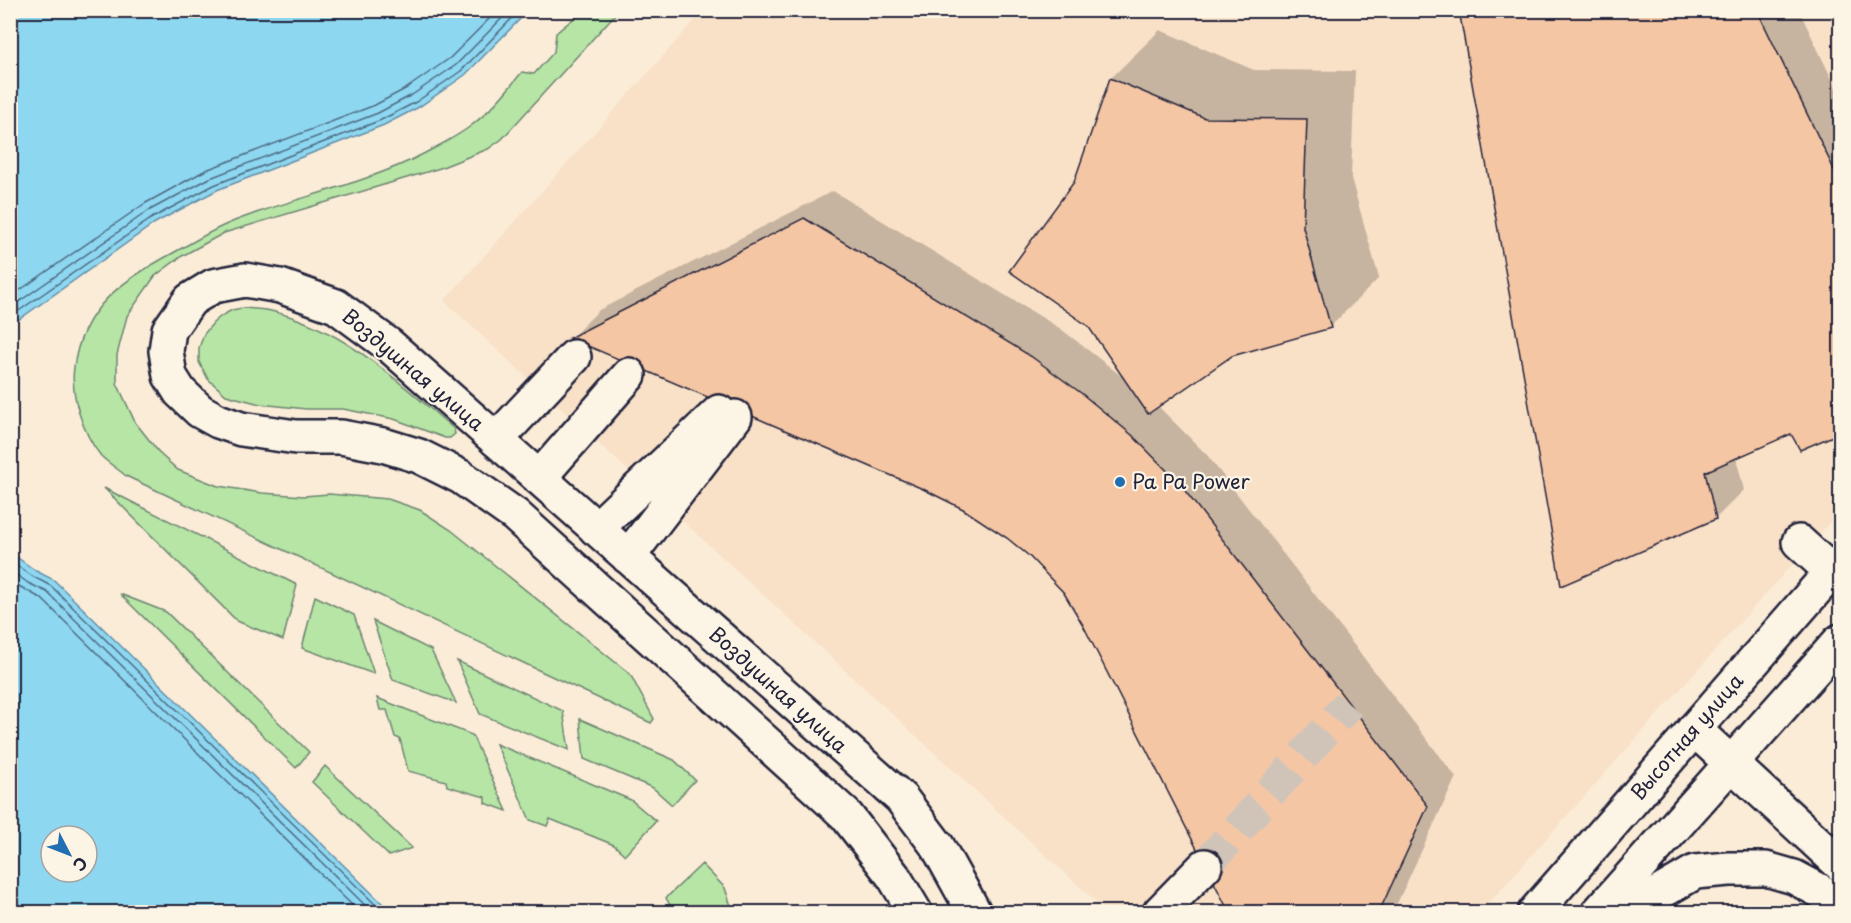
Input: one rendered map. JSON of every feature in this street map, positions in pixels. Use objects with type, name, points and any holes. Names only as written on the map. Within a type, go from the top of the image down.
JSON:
[{"type":"street","name":"Воздушная улица","points":[[915,912],[894,877],[846,815],[515,515],[461,477],[419,456],[383,445],[341,437],[296,438],[241,429],[218,421],[200,411],[180,392],[171,376],[166,351],[170,330],[190,300],[213,286],[245,280],[279,286],[336,306],[388,345],[901,798],[938,847],[974,912]]},
{"type":"street","points":[[496,440],[574,357]]},
{"type":"street","points":[[539,478],[629,375]]},
{"type":"street","points":[[596,529],[728,414],[628,557]]},
{"type":"street","points":[[1798,542],[1836,567]]},
{"type":"street","name":"Высотная улица","points":[[1535,912],[1836,567]]},
{"type":"street","points":[[1599,912],[1840,641]]},
{"type":"street","points":[[1694,729],[1840,864]]},
{"type":"street","points":[[1160,912],[1205,866]]},
{"type":"street","points":[[1630,912],[1695,872],[1729,869],[1766,869],[1794,877],[1822,892],[1840,908]]},
{"type":"shaded area","points":[[703,11],[1840,11],[1840,511],[1481,912],[1107,912],[444,301]]},
{"type":"green space","points":[[583,11],[618,11],[502,139],[488,149],[440,168],[224,233],[182,256],[155,276],[127,316],[117,355],[117,383],[135,422],[161,455],[178,470],[218,486],[262,493],[304,496],[329,494],[388,499],[420,510],[451,530],[630,674],[654,719],[651,723],[126,476],[104,459],[95,447],[83,426],[74,390],[74,367],[78,346],[86,328],[96,312],[122,285],[155,263],[225,225],[391,169],[455,136],[490,109],[522,72],[534,74],[554,52],[556,33]]},
{"type":"green space","points":[[243,308],[271,311],[298,319],[346,343],[391,375],[454,429],[455,434],[450,438],[445,438],[394,419],[343,409],[306,409],[260,404],[226,395],[208,379],[199,362],[199,348],[204,334],[213,323],[232,310]]},
{"type":"green space","points":[[104,488],[297,585],[283,640],[237,621]]},
{"type":"green space","points":[[120,594],[166,612],[309,752],[296,768]]},
{"type":"green space","points":[[315,596],[354,615],[374,674],[302,648]]},
{"type":"green space","points":[[373,621],[431,650],[456,703],[393,680]]},
{"type":"green space","points":[[457,661],[563,711],[569,750],[480,714]]},
{"type":"green space","points":[[377,698],[472,735],[507,811],[485,803],[485,797],[447,786],[446,781],[408,771],[400,739],[395,737],[387,710],[380,710]]},
{"type":"green space","points":[[580,719],[674,760],[695,780],[672,805],[653,788],[584,759]]},
{"type":"green space","points":[[496,744],[631,800],[656,821],[625,855],[614,845],[550,819],[547,826],[530,820]]},
{"type":"green space","points":[[325,766],[412,848],[389,856],[312,782]]},
{"type":"green space","points":[[702,864],[725,888],[733,912],[674,912],[666,898]]},
{"type":"water","points":[[11,10],[528,11],[465,75],[419,107],[384,125],[217,190],[155,223],[11,325]]},
{"type":"water","points":[[11,553],[36,571],[54,580],[391,912],[11,912]]},
{"type":"building","points":[[1459,10],[1757,10],[1840,182],[1840,433],[1800,450],[1791,434],[1705,472],[1716,519],[1561,586]]},
{"type":"building","points":[[1110,78],[1205,118],[1307,119],[1303,227],[1331,328],[1232,356],[1148,414],[1088,326],[1009,271],[1074,182]]},
{"type":"building","points":[[804,218],[1032,357],[1132,435],[1179,483],[1428,806],[1379,912],[1229,912],[1083,625],[1064,593],[1029,556],[1007,538],[963,509],[923,489],[569,338]]},
{"type":"tunnel","points":[[1205,866],[1349,704]]},
{"type":"place","name":"Pa Pa Power","points":[[1120,482]]}]
